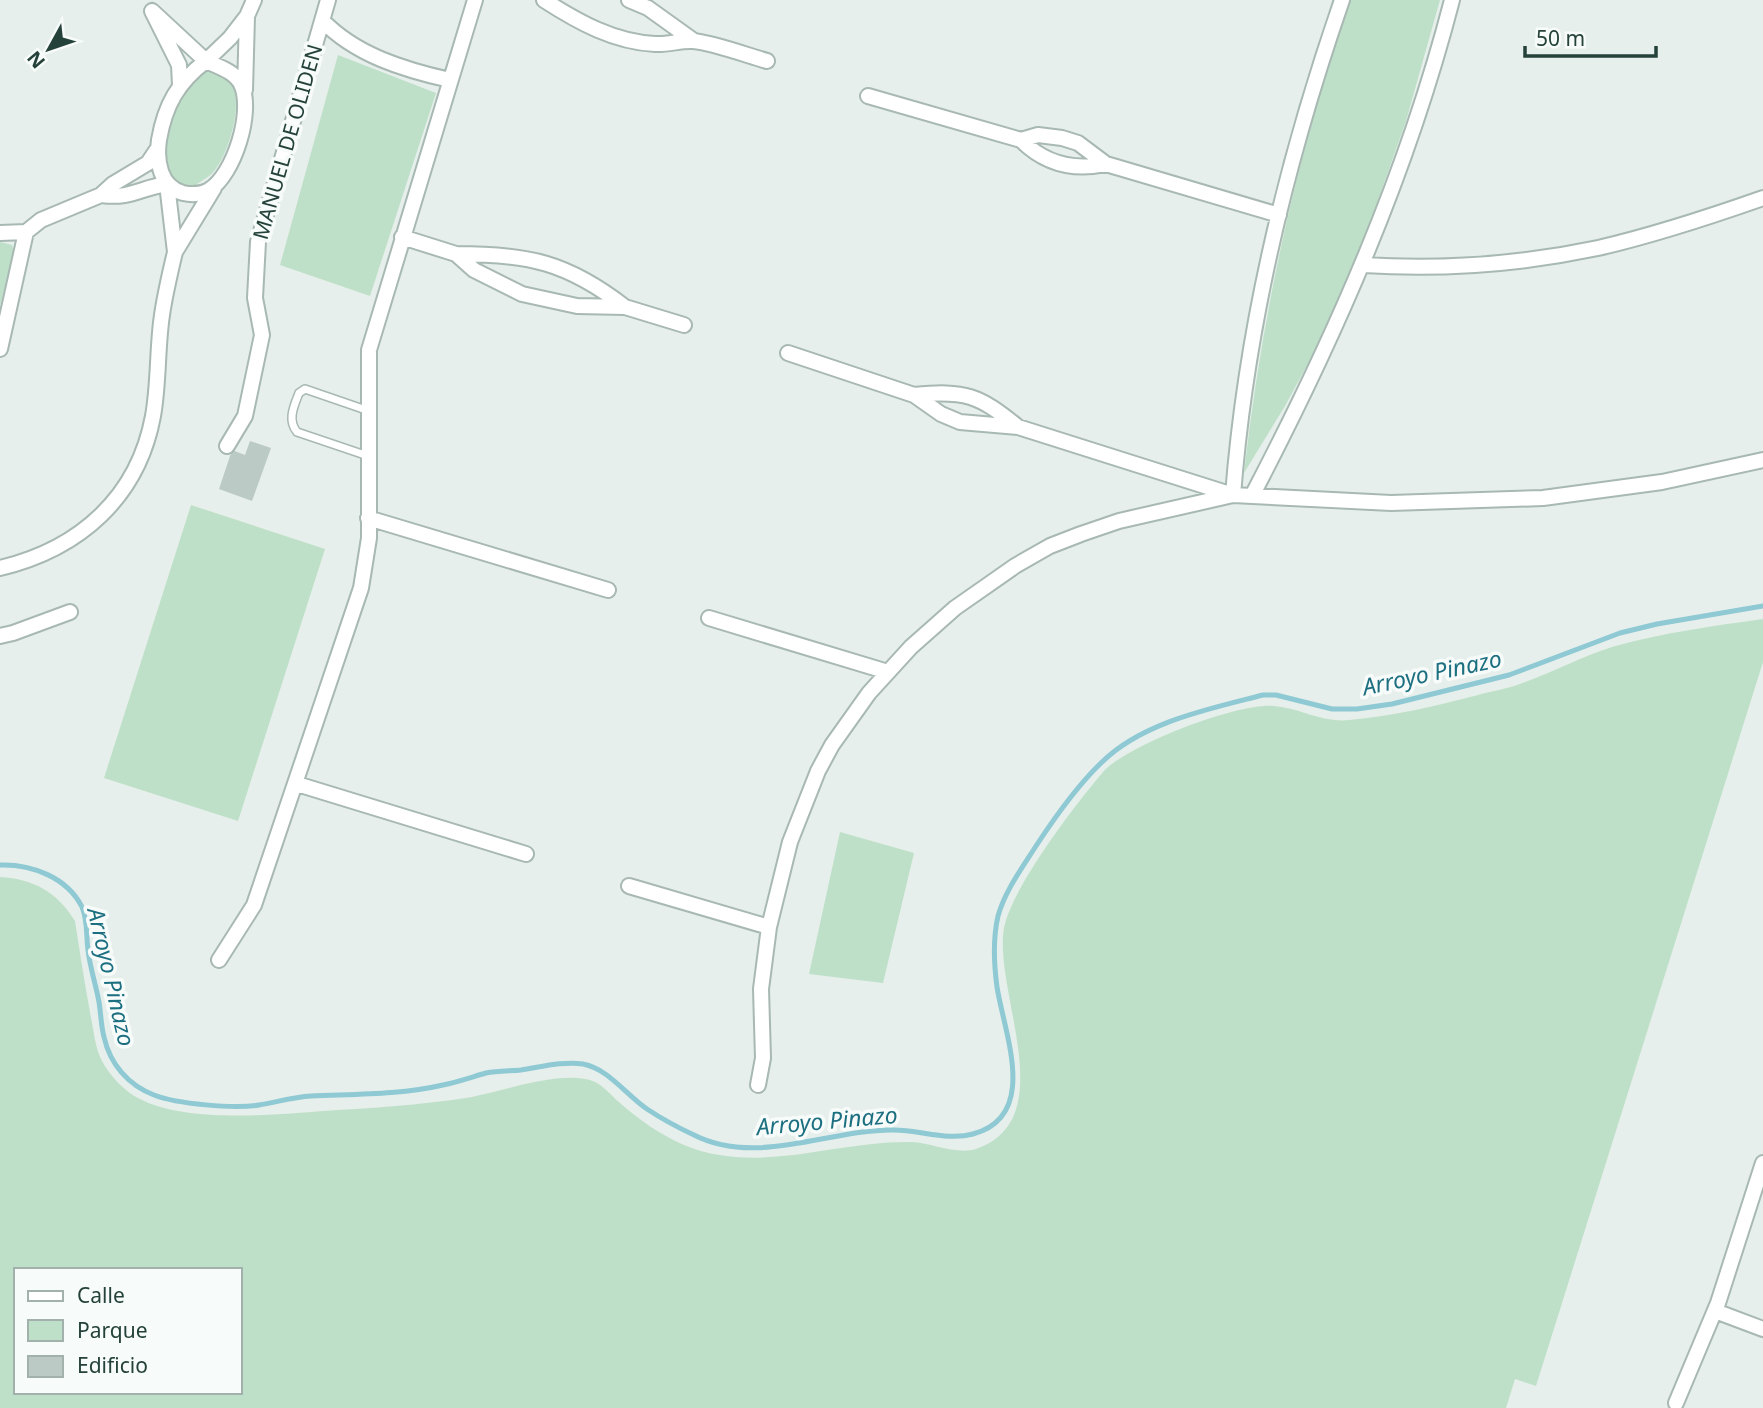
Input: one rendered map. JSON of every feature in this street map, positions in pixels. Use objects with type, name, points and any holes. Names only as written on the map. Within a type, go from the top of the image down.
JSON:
[{"type":"street","points":[[0,568],[29,560],[71,539],[107,509],[134,474],[141,460],[153,413],[162,314],[174,252],[167,184],[160,168],[159,146],[168,106],[189,74],[230,38],[247,16],[254,0]]},
{"type":"street","name":"MANUEL DE OLIDEN","points":[[227,446],[245,416],[262,335],[256,298],[258,242],[328,0]]},
{"type":"street","points":[[219,960],[254,905],[361,588],[369,538],[369,350],[475,0]]},
{"type":"street","points":[[544,0],[576,21],[632,41],[656,44],[694,41],[767,61]]},
{"type":"street","points":[[629,0],[658,15],[694,41]]},
{"type":"street","points":[[1233,495],[1239,421],[1279,215],[1303,122],[1342,0]]},
{"type":"street","points":[[1252,496],[1304,397],[1363,265],[1393,189],[1452,0]]},
{"type":"street","points":[[148,6],[206,61],[231,72],[242,85],[245,95]]},
{"type":"street","points":[[148,6],[179,65],[180,85]]},
{"type":"street","points":[[174,252],[235,153],[242,133],[247,16]]},
{"type":"street","points":[[322,20],[328,27],[366,52],[407,70],[450,80]]},
{"type":"street","points":[[868,96],[1021,140],[1052,162],[1086,168],[1106,164]]},
{"type":"street","points":[[1021,140],[1038,135],[1062,138],[1078,143],[1106,164],[1279,215]]},
{"type":"street","points":[[0,233],[26,232],[41,220],[101,195],[113,184],[148,163],[159,146]]},
{"type":"street","points":[[101,195],[121,198],[153,186],[167,184],[177,191],[191,195],[202,193],[217,183]]},
{"type":"street","points":[[1363,265],[1409,268],[1462,265],[1598,248],[1713,216],[1763,198]]},
{"type":"street","points":[[0,349],[26,232]]},
{"type":"street","points":[[402,237],[456,254],[541,260],[571,271],[625,307]]},
{"type":"street","points":[[456,254],[474,270],[522,294],[577,306],[625,307],[684,325]]},
{"type":"street","points":[[788,353],[914,395],[941,414],[960,422],[1018,427],[1233,495],[1403,503],[1543,498],[1662,482],[1763,460]]},
{"type":"street","points":[[914,395],[947,393],[973,396],[1018,427]]},
{"type":"street","points":[[758,1085],[763,1058],[761,989],[769,927],[790,842],[818,771],[847,723],[888,672],[932,627],[955,608],[996,578],[1050,546],[1119,521],[1233,495]]},
{"type":"street","points":[[368,518],[608,590]]},
{"type":"street","points":[[0,636],[70,612]]},
{"type":"street","points":[[709,618],[888,672]]},
{"type":"street","points":[[297,784],[526,854]]},
{"type":"street","points":[[629,886],[769,927]]},
{"type":"street","points":[[1676,1402],[1714,1311],[1763,1163]]},
{"type":"street","points":[[1714,1311],[1763,1329]]},
{"type":"lane","points":[[368,456],[297,432],[292,426],[291,418],[299,393],[304,389],[369,411]]},
{"type":"green space","points":[[1351,0],[1440,0],[1406,121],[1363,243],[1324,334],[1285,406],[1244,473],[1261,353],[1284,233],[1314,115]]},
{"type":"green space","points":[[338,55],[436,93],[370,296],[280,265]]},
{"type":"green space","points":[[206,71],[229,79],[235,91],[235,114],[230,140],[220,162],[208,177],[194,186],[178,184],[165,167],[172,111],[185,87]]},
{"type":"green space","points":[[0,242],[12,245],[14,252],[0,306]]},
{"type":"green space","points":[[191,505],[325,549],[238,821],[104,778]]},
{"type":"green space","points":[[1763,619],[1763,662],[1536,1386],[1515,1379],[1506,1408],[0,1408],[0,877],[24,881],[44,889],[60,902],[75,921],[100,1056],[123,1088],[159,1107],[181,1112],[230,1116],[360,1109],[466,1098],[541,1081],[572,1078],[596,1082],[659,1132],[684,1145],[712,1154],[769,1157],[912,1142],[953,1150],[976,1149],[1002,1134],[1016,1111],[1020,1083],[1018,1051],[1003,955],[1004,928],[1009,911],[1031,869],[1061,825],[1103,772],[1116,761],[1184,727],[1236,711],[1274,706],[1339,720],[1398,713],[1515,686],[1612,647],[1687,630]]},
{"type":"green space","points":[[840,832],[914,853],[883,983],[809,974]]},
{"type":"building","points":[[250,441],[271,448],[252,501],[219,489],[232,450],[245,455]]},
{"type":"waterway","name":"Arroyo Pinazo","points":[[0,865],[24,867],[47,874],[58,880],[75,897],[85,918],[90,963],[107,1047],[116,1065],[128,1079],[145,1091],[164,1098],[206,1105],[248,1106],[304,1097],[410,1091],[449,1084],[486,1073],[575,1063],[601,1071],[653,1113],[718,1144],[743,1148],[768,1147],[869,1131],[894,1130],[963,1136],[994,1124],[1006,1110],[1012,1092],[1010,1049],[995,970],[995,933],[1001,907],[1020,871],[1074,792],[1101,763],[1136,737],[1177,719],[1263,695],[1276,695],[1332,709],[1392,704],[1509,675],[1620,633],[1763,606]]}]
